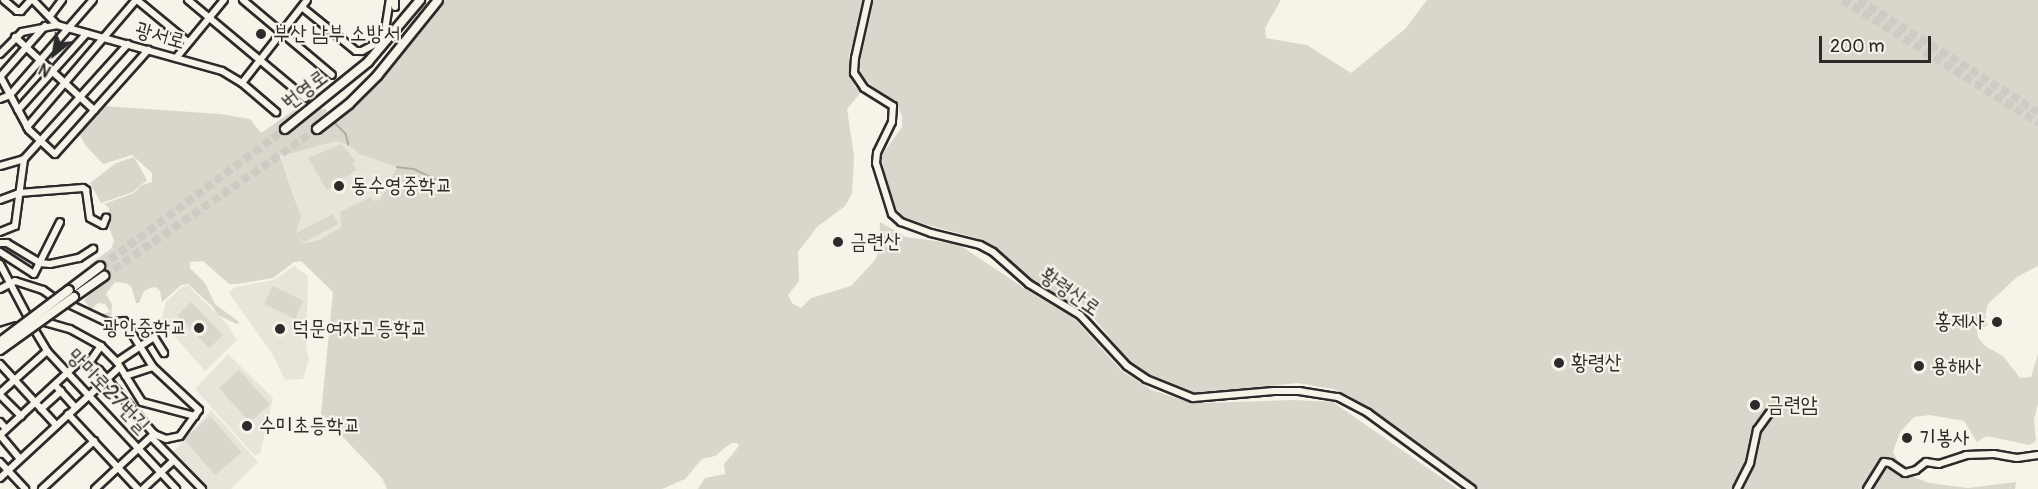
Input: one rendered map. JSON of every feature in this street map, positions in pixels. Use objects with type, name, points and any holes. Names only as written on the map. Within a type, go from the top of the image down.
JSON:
[{"type":"highway","name":"번영로","points":[[285,129],[368,63],[420,0]]},
{"type":"highway","name":"번영로","points":[[317,129],[349,104],[377,76],[438,0]]},
{"type":"highway","points":[[0,350],[102,272]]},
{"type":"highway","points":[[0,340],[71,297]]},
{"type":"street","points":[[4,0],[17,11],[21,11],[32,0],[51,16],[57,25]]},
{"type":"street","points":[[51,16],[62,0]]},
{"type":"street","points":[[0,99],[10,95],[93,0]]},
{"type":"street","points":[[27,127],[136,0],[188,42]]},
{"type":"street","points":[[188,0],[305,98]]},
{"type":"street","points":[[176,58],[224,0]]},
{"type":"street","points":[[243,0],[332,75]]},
{"type":"street","points":[[242,83],[307,0]]},
{"type":"street","points":[[303,8],[356,51],[371,48],[380,38],[387,25],[390,0]]},
{"type":"street","name":"황령산로","points":[[868,0],[855,57],[854,73],[864,88],[893,106],[892,122],[877,153],[876,163],[892,213],[901,222],[931,234],[980,245],[993,252],[1029,284],[1080,315],[1127,366],[1146,379],[1193,398],[1274,391],[1299,391],[1338,397],[1368,413],[1472,489]]},
{"type":"street","points":[[0,54],[22,32],[45,25]]},
{"type":"street","points":[[45,25],[0,77],[27,127],[55,154],[148,50]]},
{"type":"street","name":"광서로","points":[[45,25],[69,28],[222,71],[242,83],[276,112]]},
{"type":"street","points":[[18,111],[87,33]]},
{"type":"street","points":[[15,38],[94,110]]},
{"type":"street","points":[[0,166],[24,159],[128,44]]},
{"type":"street","points":[[0,232],[15,226],[24,159]]},
{"type":"street","points":[[0,200],[19,193],[83,188],[86,190],[90,218],[104,225],[106,218]]},
{"type":"street","points":[[0,252],[34,274],[60,222]]},
{"type":"street","points":[[0,243],[8,243],[40,263],[61,263],[78,258],[93,249]]},
{"type":"street","points":[[0,264],[28,317]]},
{"type":"street","points":[[0,289],[15,281],[43,290],[56,298],[62,307],[0,355]]},
{"type":"street","points":[[71,297],[109,322],[124,321],[153,367],[198,406],[200,410],[180,436],[166,439],[153,436]]},
{"type":"street","points":[[0,340],[53,298]]},
{"type":"street","points":[[45,322],[70,328],[101,346],[118,365],[142,402],[195,416]]},
{"type":"street","points":[[0,331],[16,326]]},
{"type":"street","name":"망미로27번길","points":[[34,329],[47,351],[176,489]]},
{"type":"street","points":[[0,478],[140,346],[154,337],[164,353]]},
{"type":"street","points":[[89,363],[101,346]]},
{"type":"street","points":[[21,416],[0,394],[47,351]]},
{"type":"street","points":[[20,459],[0,435],[82,359],[107,379],[173,461],[202,489]]},
{"type":"street","points":[[0,364],[56,425]]},
{"type":"street","points":[[125,376],[153,367]]},
{"type":"street","points":[[55,385],[75,407]]},
{"type":"street","points":[[41,409],[61,392]]},
{"type":"street","points":[[1737,489],[1750,463],[1757,430],[1773,408]]},
{"type":"street","points":[[68,414],[138,489]]},
{"type":"street","points":[[0,422],[6,429]]},
{"type":"street","points":[[95,489],[153,436]]},
{"type":"street","points":[[42,489],[94,441]]},
{"type":"street","points":[[1867,489],[1884,462],[1890,462],[1905,473],[1916,470],[1926,462],[1939,464],[1966,455],[1995,453],[2017,458],[2038,455]]},
{"type":"street","points":[[143,489],[173,461]]},
{"type":"street","points":[[0,462],[25,489]]},
{"type":"shaded area","points":[[440,0],[867,0],[849,55],[855,87],[862,91],[847,109],[854,156],[852,194],[845,206],[817,227],[798,252],[799,281],[788,295],[792,303],[801,308],[811,298],[851,286],[875,260],[879,251],[880,222],[906,237],[958,244],[1030,292],[1072,316],[1122,371],[1152,390],[1188,402],[1294,400],[1333,402],[1458,489],[698,489],[705,478],[725,474],[724,464],[739,446],[737,443],[731,443],[715,456],[702,459],[685,479],[662,489],[387,489],[382,478],[321,414],[333,292],[301,261],[294,262],[273,278],[238,284],[229,284],[203,261],[190,262],[190,268],[205,283],[215,304],[239,322],[237,324],[218,315],[213,307],[188,284],[181,285],[162,302],[160,291],[156,287],[150,288],[144,291],[139,303],[136,303],[131,286],[115,282],[106,294],[112,304],[111,318],[98,315],[110,312],[105,304],[98,303],[91,310],[84,300],[110,275],[100,263],[91,267],[90,264],[111,249],[114,241],[108,225],[109,208],[104,204],[134,193],[142,185],[152,182],[152,173],[132,155],[103,164],[86,146],[78,132],[103,106],[220,114],[250,119],[261,133],[300,106],[303,110],[281,126],[287,135],[320,109],[326,109],[329,116],[314,128],[320,136],[344,112]],"holes":[[[336,141],[349,145],[359,154],[397,167],[380,200],[374,201],[370,197],[340,212],[341,227],[321,239],[302,244],[298,235],[303,243],[338,224],[333,214],[296,233],[301,217],[280,156],[286,150],[290,154]]]},
{"type":"shaded area","name":"황령산","points":[[873,0],[1281,0],[1265,28],[1266,38],[1307,45],[1351,73],[1405,29],[1427,0],[2038,0],[2038,266],[2017,277],[1988,304],[1985,315],[1988,325],[1977,330],[1978,337],[1985,346],[2003,356],[2020,378],[2031,377],[2038,354],[2038,403],[2034,420],[2036,441],[2030,445],[1986,436],[1977,442],[1964,421],[1930,415],[1914,417],[1900,432],[1893,452],[1904,473],[1929,483],[1968,488],[2016,482],[2015,489],[1477,489],[1348,395],[1333,389],[1298,383],[1194,394],[1158,381],[1132,365],[1092,316],[1041,287],[980,239],[906,219],[891,203],[881,156],[902,127],[902,116],[897,105],[861,77],[859,50]]},
{"type":"shaded area","name":"동수영중학교","points":[[336,141],[349,145],[359,154],[397,167],[380,200],[340,213],[341,227],[321,239],[301,244],[296,231],[298,207],[280,155],[286,149],[290,154]]},
{"type":"shaded area","points":[[341,144],[356,161],[353,164],[356,170],[327,190],[308,158]]},
{"type":"shaded area","points":[[134,157],[147,180],[133,192],[101,203],[90,183],[116,163]]},
{"type":"shaded area","name":"덕문여자고등학교","points":[[294,266],[308,276],[306,348],[309,358],[303,379],[285,380],[273,355],[229,293],[235,287],[274,280]]},
{"type":"shaded area","name":"광안중학교","points":[[188,286],[227,324],[237,340],[205,371],[161,321],[166,302],[182,287]]},
{"type":"shaded area","points":[[273,286],[304,301],[295,319],[264,304]]},
{"type":"shaded area","points":[[191,302],[223,335],[209,348],[177,315]]},
{"type":"shaded area","name":"수미초등학교","points":[[228,354],[273,398],[260,454],[255,456],[195,389]]},
{"type":"shaded area","points":[[239,370],[270,404],[250,422],[219,388]]},
{"type":"shaded area","points":[[211,410],[258,462],[231,489],[205,489],[173,452]]},
{"type":"shaded area","points":[[210,416],[241,452],[215,475],[184,439]]},
{"type":"waterway","points":[[334,122],[346,134],[349,145]]},
{"type":"waterway","points":[[397,167],[414,169],[437,180]]},
{"type":"tunnel","points":[[1843,0],[2038,123]]},
{"type":"tunnel","points":[[1859,0],[2038,112]]},
{"type":"tunnel","points":[[100,267],[285,129]]},
{"type":"tunnel","points":[[104,276],[317,129]]},
{"type":"place","name":"부산 남부 소방서","points":[[261,34]]},
{"type":"place","name":"동수영중학교","points":[[339,186]]},
{"type":"place","name":"금련산","points":[[838,242]]},
{"type":"place","name":"홍제사","points":[[1997,322]]},
{"type":"place","name":"광안중학교","points":[[199,328]]},
{"type":"place","name":"덕문여자고등학교","points":[[280,329]]},
{"type":"place","name":"황령산","points":[[1559,363]]},
{"type":"place","name":"용해사","points":[[1919,366]]},
{"type":"place","name":"금련암","points":[[1755,405]]},
{"type":"place","name":"수미초등학교","points":[[247,426]]},
{"type":"place","name":"기봉사","points":[[1907,438]]}]
